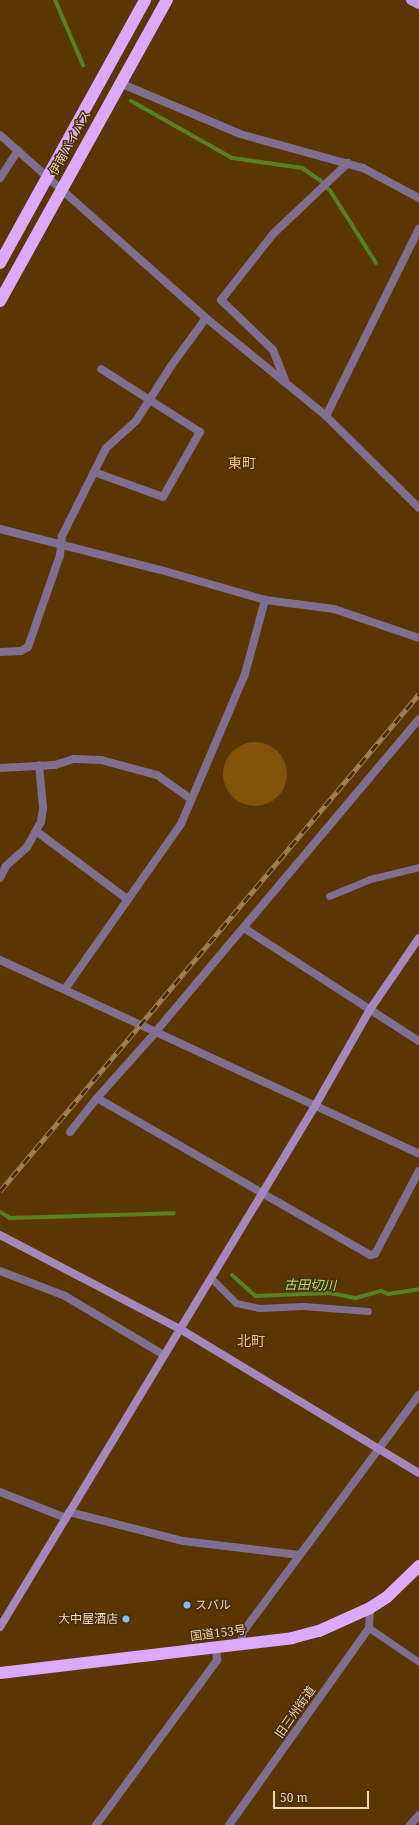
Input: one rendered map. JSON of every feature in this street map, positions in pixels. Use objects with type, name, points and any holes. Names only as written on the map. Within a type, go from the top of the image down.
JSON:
[{"type":"highway","name":"伊南バイパス","points":[[0,263],[145,0]]},
{"type":"highway","name":"伊南バイパス","points":[[0,301],[60,189],[167,0]]},
{"type":"highway","name":"国道153号","points":[[0,1673],[216,1648],[292,1638],[312,1633],[370,1608],[387,1597],[419,1566]]},
{"type":"main road","points":[[411,0],[419,4]]},
{"type":"street","points":[[120,83],[240,134],[363,168],[419,198]]},
{"type":"street","points":[[0,135],[206,318],[326,416],[419,508]]},
{"type":"street","points":[[0,178],[18,150]]},
{"type":"street","points":[[285,381],[273,350],[221,300],[274,233],[348,163]]},
{"type":"street","points":[[326,416],[419,229]]},
{"type":"street","points":[[0,652],[21,651],[28,647],[62,546],[62,536],[106,448],[136,421],[206,318]]},
{"type":"street","points":[[94,472],[163,497],[200,432],[101,369]]},
{"type":"street","points":[[0,529],[161,570],[265,600],[334,609],[419,638]]},
{"type":"street","points":[[64,990],[127,899],[168,844],[191,800],[245,674],[265,600]]},
{"type":"street","points":[[70,1132],[97,1098],[155,1033],[419,719]]},
{"type":"street","points":[[0,768],[55,765],[74,759],[101,760],[157,775],[191,800]]},
{"type":"street","points":[[0,878],[6,866],[27,847],[41,822],[43,807],[39,765]]},
{"type":"street","points":[[36,831],[127,899]]},
{"type":"street","points":[[244,928],[371,1008],[419,1041]]},
{"type":"street","points":[[0,1627],[315,1106],[371,1008],[419,938]]},
{"type":"street","points":[[0,960],[419,1154]]},
{"type":"street","points":[[97,1098],[261,1194],[370,1255],[375,1254],[419,1171]]},
{"type":"street","points":[[0,1234],[180,1329],[419,1473]]},
{"type":"street","points":[[0,1270],[65,1296],[164,1355]]},
{"type":"street","points":[[242,1644],[242,1633],[377,1448],[419,1395]]},
{"type":"street","points":[[0,1492],[67,1515],[183,1541],[299,1555]]},
{"type":"street","points":[[369,1628],[370,1608]]},
{"type":"street","name":"旧三州街道","points":[[229,1825],[369,1628]]},
{"type":"street","points":[[96,1825],[217,1660],[216,1648]]},
{"type":"street","points":[[410,1825],[419,1815]]},
{"type":"lane","points":[[329,896],[370,879],[419,867]]},
{"type":"lane","points":[[211,1278],[236,1303],[259,1308],[303,1306],[368,1311]]},
{"type":"lane","points":[[369,1628],[419,1662]]},
{"type":"building","points":[[255,742],[267,745],[278,751],[284,762],[287,774],[284,786],[278,797],[267,803],[255,806],[243,803],[232,797],[226,786],[223,774],[226,762],[232,751],[243,745]]},
{"type":"waterway","points":[[55,0],[83,65]]},
{"type":"waterway","points":[[131,101],[232,158],[302,168],[320,180],[331,192],[376,263]]},
{"type":"waterway","name":"古田切川","points":[[0,1212],[10,1218],[174,1213]]},
{"type":"waterway","name":"古田切川","points":[[232,1275],[255,1296],[330,1293],[356,1298],[381,1291],[388,1294],[419,1289]]},
{"type":"railway","points":[[0,1191],[419,694]]},
{"type":"place","name":"スバル","points":[[187,1605]]},
{"type":"place","name":"大中屋酒店","points":[[126,1619]]},
{"type":"district","name":"東町","points":[[242,463]]},
{"type":"district","name":"北町","points":[[251,1341]]}]
